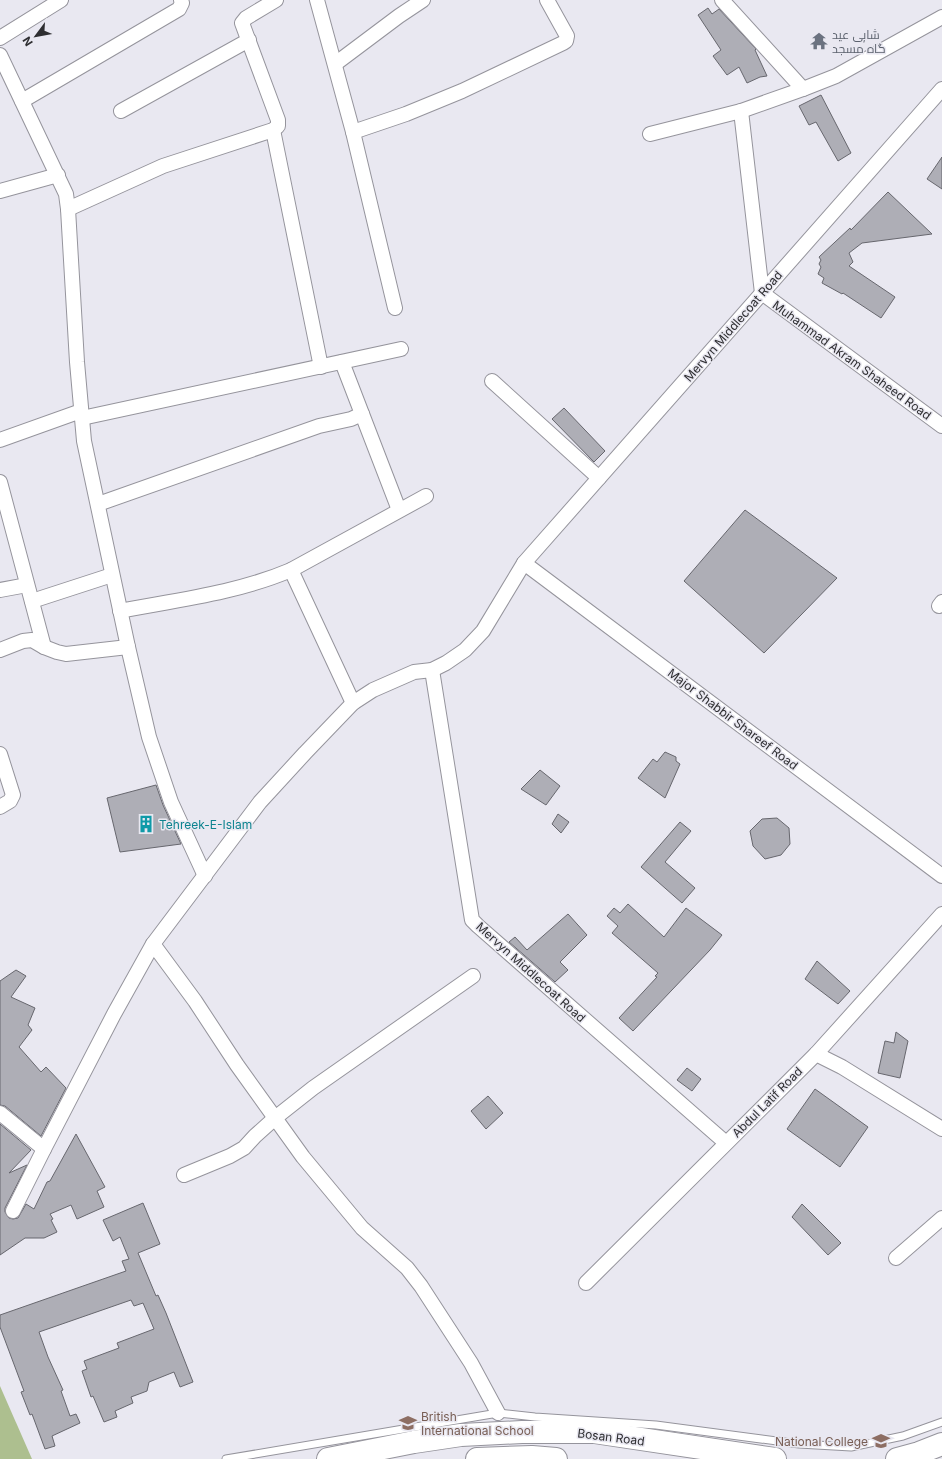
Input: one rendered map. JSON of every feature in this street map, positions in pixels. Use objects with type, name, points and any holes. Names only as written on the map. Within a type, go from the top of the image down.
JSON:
[{"type":"main road","name":"Bosan Road","points":[[328,1459],[414,1442],[461,1435],[522,1432],[594,1432],[775,1459]]},
{"type":"main road","points":[[897,1459],[919,1453],[942,1444]]},
{"type":"main road","points":[[477,1459],[532,1457],[556,1459]]},
{"type":"street","points":[[0,38],[60,0]]},
{"type":"street","points":[[22,101],[179,9],[182,3],[180,0]]},
{"type":"street","points":[[68,209],[163,166],[273,130],[278,126],[278,120],[242,24],[246,18],[276,0]]},
{"type":"street","points":[[317,0],[353,132],[395,308]]},
{"type":"street","points":[[335,64],[423,0]]},
{"type":"street","points":[[353,132],[406,114],[448,97],[566,41],[567,36],[547,0]]},
{"type":"street","points":[[722,0],[803,90]]},
{"type":"street","points":[[650,134],[740,110],[803,90],[836,76],[942,17]]},
{"type":"street","points":[[121,111],[249,40]]},
{"type":"street","points":[[0,54],[66,194],[77,362],[84,441],[112,575],[149,738],[171,802],[205,876]]},
{"type":"street","name":"Mervyn Middlecoat Road","points":[[726,1143],[472,920],[432,670],[446,663],[465,650],[483,631],[524,563],[942,89]]},
{"type":"street","points":[[740,110],[762,293]]},
{"type":"street","points":[[273,130],[321,367]]},
{"type":"street","points":[[0,191],[58,175]]},
{"type":"street","name":"Muhammad Akram Shaheed Road","points":[[762,293],[942,426]]},
{"type":"street","points":[[0,440],[81,414],[321,367],[401,349]]},
{"type":"street","points":[[342,362],[399,510]]},
{"type":"street","points":[[492,382],[599,478]]},
{"type":"street","points":[[98,504],[320,426],[351,419],[362,414]]},
{"type":"street","points":[[0,482],[44,647]]},
{"type":"street","points":[[120,611],[246,586],[291,570],[426,496]]},
{"type":"street","name":"Major Shabbir Shareef Road","points":[[524,563],[942,876]]},
{"type":"street","points":[[291,570],[353,703]]},
{"type":"street","points":[[32,601],[112,575]]},
{"type":"street","points":[[0,590],[28,585]]},
{"type":"street","points":[[0,650],[23,641],[32,640],[44,647],[66,654],[128,647]]},
{"type":"street","points":[[14,1211],[44,1149],[114,1014],[153,944],[260,802],[304,753],[353,703],[373,690],[414,672],[432,670]]},
{"type":"street","points":[[0,754],[13,795],[10,801],[0,808]]},
{"type":"street","name":"Abdul Latif Road","points":[[586,1283],[816,1054],[942,914]]},
{"type":"street","points":[[153,944],[195,1001],[275,1118],[308,1163],[362,1228],[407,1268],[422,1286],[471,1363],[498,1413]]},
{"type":"street","points":[[184,1175],[230,1156],[244,1148],[254,1136],[313,1088],[473,976]]},
{"type":"street","points":[[816,1054],[842,1067],[942,1129]]},
{"type":"street","points":[[0,1113],[44,1149]]},
{"type":"street","points":[[896,1258],[942,1218]]},
{"type":"lane","points":[[226,1459],[498,1413],[656,1425],[799,1444],[852,1447],[903,1436],[942,1422]]},
{"type":"green space","points":[[0,1386],[32,1459],[0,1459]]},
{"type":"building","points":[[708,8],[712,14],[719,9],[756,49],[755,50],[767,76],[760,77],[747,83],[739,67],[727,75],[713,56],[721,50],[698,15]]},
{"type":"building","points":[[821,95],[851,153],[838,161],[816,122],[809,125],[799,106]]},
{"type":"building","points":[[942,157],[942,189],[927,179]]},
{"type":"building","points":[[888,192],[932,234],[862,243],[849,253],[853,262],[849,266],[895,297],[881,318],[843,293],[842,294],[822,283],[824,278],[818,274],[821,267],[819,264],[821,260],[819,257],[850,228],[851,230]]},
{"type":"building","points":[[564,408],[605,451],[594,462],[552,419]]},
{"type":"building","points":[[745,510],[837,578],[764,653],[684,581]]},
{"type":"building","points":[[665,752],[676,757],[676,761],[680,764],[665,798],[638,778],[653,759],[657,762]]},
{"type":"building","points":[[540,770],[560,786],[546,805],[521,789]]},
{"type":"building","name":"Tehreek-E-Islam","points":[[156,785],[163,805],[181,844],[120,852],[107,798]]},
{"type":"building","points":[[558,814],[569,822],[561,833],[552,824]]},
{"type":"building","points":[[777,818],[789,828],[790,844],[781,855],[765,859],[753,846],[750,831],[762,819]]},
{"type":"building","points":[[680,822],[691,831],[665,862],[695,888],[682,903],[641,867]]},
{"type":"building","points":[[628,904],[664,937],[686,908],[722,935],[710,950],[633,1031],[619,1018],[657,977],[655,976],[658,973],[612,933],[618,926],[607,916],[614,908],[620,913]]},
{"type":"building","points":[[568,914],[587,935],[560,962],[568,970],[555,982],[509,942],[515,937],[527,950]]},
{"type":"building","points":[[817,961],[850,991],[838,1004],[805,979]]},
{"type":"building","points":[[16,970],[26,976],[11,997],[35,1008],[28,1025],[32,1030],[19,1047],[41,1072],[46,1067],[66,1088],[41,1136],[5,1106],[0,1105],[0,981]]},
{"type":"building","points":[[896,1032],[908,1041],[900,1078],[878,1073],[885,1041],[894,1043]]},
{"type":"building","points":[[687,1068],[701,1079],[692,1091],[677,1080]]},
{"type":"building","points":[[815,1089],[868,1127],[840,1167],[787,1129]]},
{"type":"building","points":[[488,1096],[503,1113],[486,1129],[471,1111]]},
{"type":"building","points":[[0,1124],[31,1150],[9,1173],[27,1165],[5,1208],[5,1212],[9,1218],[18,1218],[26,1204],[34,1209],[47,1182],[50,1181],[76,1134],[105,1187],[97,1191],[104,1207],[77,1219],[71,1205],[50,1214],[53,1219],[51,1220],[57,1232],[44,1238],[25,1238],[0,1255]]},
{"type":"building","points":[[143,1203],[160,1244],[138,1253],[156,1296],[158,1295],[166,1313],[193,1382],[180,1387],[174,1372],[149,1382],[147,1391],[131,1397],[133,1403],[115,1411],[117,1417],[104,1422],[93,1396],[91,1397],[82,1371],[87,1369],[84,1361],[119,1348],[117,1343],[154,1329],[143,1303],[134,1306],[131,1300],[39,1332],[48,1357],[63,1390],[61,1391],[70,1416],[76,1414],[80,1423],[52,1436],[55,1446],[45,1449],[32,1414],[30,1415],[21,1392],[24,1391],[0,1327],[0,1315],[126,1271],[122,1261],[129,1259],[120,1237],[113,1241],[103,1220]]},
{"type":"building","points":[[802,1204],[841,1243],[828,1255],[792,1217]]},
{"type":"place","name":"شاہی عید گاہ مسجد","points":[[819,41]]},
{"type":"place","name":"Tehreek-E-Islam","points":[[146,824]]},
{"type":"place","name":"British International School","points":[[408,1423]]},
{"type":"place","name":"National College","points":[[881,1441]]}]
